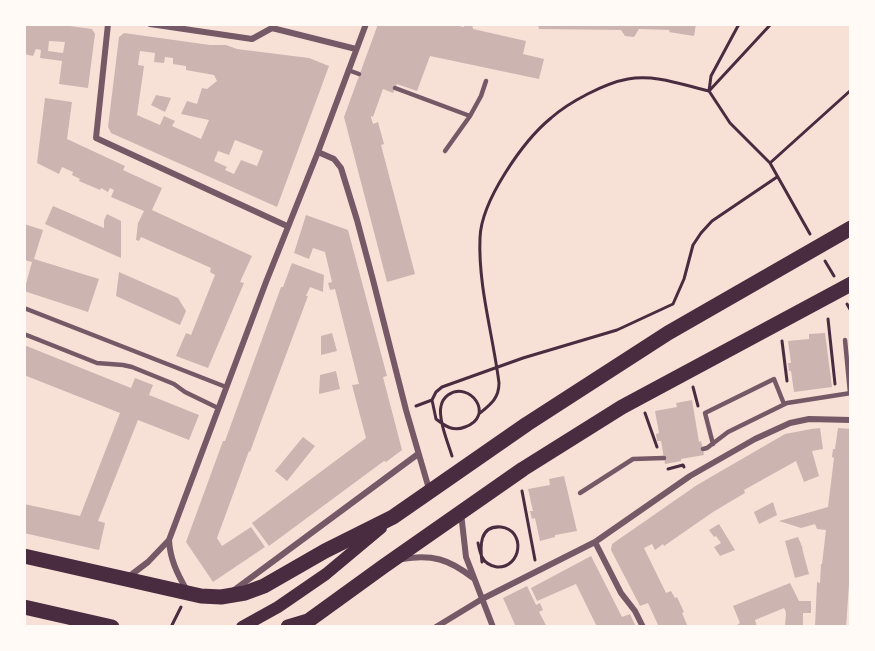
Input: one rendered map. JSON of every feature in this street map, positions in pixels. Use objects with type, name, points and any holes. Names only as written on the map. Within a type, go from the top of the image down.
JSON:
[{"type":"main road","points":[[242,627],[278,607],[326,574],[393,517],[527,424],[668,333],[851,228]]},
{"type":"main road","points":[[288,627],[304,624],[523,469],[622,407],[851,284]]},
{"type":"main road","points":[[24,556],[126,579],[186,598],[225,596],[245,593],[264,586],[393,517]]},
{"type":"main road","points":[[24,607],[71,622],[112,627]]},
{"type":"street","points":[[108,24],[96,138],[287,226]]},
{"type":"street","points":[[150,24],[252,39],[272,26],[356,50]]},
{"type":"street","points":[[126,579],[148,562],[169,540],[366,24]]},
{"type":"street","points":[[318,152],[334,159],[340,168],[357,220],[429,491]]},
{"type":"street","points":[[436,627],[482,599],[595,542],[690,476],[755,439],[790,423],[809,419],[851,420]]},
{"type":"street","points":[[225,596],[418,454]]},
{"type":"street","points":[[461,512],[466,557],[493,627]]},
{"type":"street","points":[[169,540],[170,554],[186,598]]},
{"type":"street","points":[[595,542],[621,593],[635,611],[643,627]]},
{"type":"street","points":[[384,566],[404,559],[435,558],[459,567],[474,579]]},
{"type":"lane","points":[[348,70],[359,74]]},
{"type":"lane","points":[[445,151],[470,116],[486,81]]},
{"type":"lane","points":[[395,88],[470,116]]},
{"type":"lane","points":[[24,308],[226,387]]},
{"type":"lane","points":[[24,334],[97,363],[132,367],[174,384],[218,408]]},
{"type":"lane","points":[[703,449],[728,432],[787,403],[850,393],[845,340]]},
{"type":"lane","points":[[713,444],[705,413],[774,379],[787,403]]},
{"type":"lane","points":[[580,493],[633,459],[662,458]]},
{"type":"path","points":[[739,24],[711,76],[709,91],[730,123],[770,163],[813,238]]},
{"type":"path","points":[[709,91],[771,24]]},
{"type":"path","points":[[709,91],[656,78],[618,81],[595,91],[557,113],[532,137],[495,189],[484,217],[480,236],[482,285],[497,368],[499,383],[497,397],[470,425],[459,429],[450,428],[436,419],[432,400],[442,387],[497,368],[523,358],[617,330],[673,304],[684,279],[693,245],[701,233],[712,221],[777,177]]},
{"type":"path","points":[[770,163],[851,90]]},
{"type":"path","points":[[846,302],[851,311]]},
{"type":"path","points":[[828,319],[836,395]]},
{"type":"path","points":[[782,341],[787,403]]},
{"type":"path","points":[[446,397],[454,392],[464,392],[475,399],[480,413]]},
{"type":"path","points":[[406,410],[432,400]]},
{"type":"path","points":[[645,413],[665,469],[683,465]]},
{"type":"path","points":[[522,491],[537,571]]},
{"type":"path","points":[[482,564],[480,545],[486,533]]},
{"type":"path","points":[[171,627],[186,598]]},
{"type":"building","points":[[24,24],[55,24],[92,29],[95,34],[88,88],[59,84],[62,61],[40,58],[41,50],[36,49],[33,56],[24,54]],"holes":[[[49,41],[65,42],[63,53],[48,51]]]},
{"type":"building","points":[[378,24],[449,24],[464,27],[465,24],[472,24],[473,29],[526,41],[523,54],[544,59],[539,79],[430,56],[417,91],[397,84],[393,93],[383,89],[373,117],[371,117],[373,124],[378,122],[384,144],[381,145],[415,274],[387,282],[344,117]]},
{"type":"building","points":[[538,24],[696,24],[694,36],[669,32],[670,30],[639,29],[634,37],[625,36],[621,30],[539,29]]},
{"type":"building","points":[[124,33],[210,45],[226,45],[237,49],[309,58],[329,66],[277,207],[111,133],[108,127],[119,37]],"holes":[[[140,51],[155,53],[154,62],[164,63],[165,57],[173,58],[173,64],[186,66],[186,70],[214,75],[217,81],[207,89],[202,88],[197,104],[187,101],[181,114],[209,120],[201,139],[172,126],[175,121],[164,116],[160,125],[137,115],[144,66],[138,65]],[[235,140],[263,151],[257,166],[241,160],[234,174],[225,170],[227,167],[214,161],[218,151],[229,155]]]},
{"type":"building","points":[[156,95],[171,98],[165,112],[151,105]]},
{"type":"building","points":[[45,98],[72,102],[67,139],[125,166],[123,170],[162,188],[152,210],[252,256],[240,282],[244,283],[208,368],[176,356],[186,333],[191,335],[215,275],[210,272],[211,268],[141,237],[139,241],[136,240],[138,223],[144,211],[111,197],[114,190],[110,188],[108,192],[101,188],[100,190],[79,181],[80,179],[72,175],[73,172],[62,167],[59,174],[37,163]]},
{"type":"building","points":[[53,206],[104,228],[107,214],[121,221],[121,258],[45,224]]},
{"type":"building","points":[[306,215],[348,230],[387,376],[383,377],[402,450],[269,546],[252,523],[366,438],[352,385],[359,384],[335,289],[330,290],[328,283],[332,282],[325,252],[313,248],[309,259],[294,253]]},
{"type":"building","points":[[24,224],[43,230],[34,259],[99,279],[88,312],[24,291],[32,262],[24,260]]},
{"type":"building","points":[[292,263],[324,275],[323,292],[310,287],[306,296],[308,296],[217,538],[222,546],[251,527],[265,547],[213,582],[186,542]]},
{"type":"building","points":[[119,272],[178,298],[186,311],[180,325],[116,296]]},
{"type":"building","points":[[332,333],[337,351],[321,355],[321,336]]},
{"type":"building","points":[[825,333],[832,387],[794,392],[788,363],[791,363],[788,341],[809,339],[809,334]]},
{"type":"building","points":[[24,345],[131,388],[135,378],[153,385],[149,395],[199,415],[189,440],[138,420],[98,521],[105,523],[99,550],[24,533],[24,504],[80,516],[120,413],[24,375]]},
{"type":"building","points":[[336,371],[340,389],[319,394],[320,375]]},
{"type":"building","points":[[692,400],[699,442],[701,441],[704,455],[665,464],[661,441],[657,441],[656,434],[659,433],[655,411],[677,407],[676,403]]},
{"type":"building","points":[[820,428],[823,449],[812,451],[819,476],[804,482],[796,461],[744,490],[745,493],[664,546],[663,544],[655,550],[652,544],[644,548],[666,593],[671,591],[675,598],[677,597],[688,627],[659,627],[648,603],[640,606],[611,550],[612,544],[697,485],[785,434]]},
{"type":"building","points":[[838,428],[851,429],[851,556],[846,627],[815,627],[817,582],[820,583],[826,530],[817,529],[815,524],[801,528],[779,521],[828,507],[833,449],[835,449]]},
{"type":"building","points":[[303,437],[315,446],[287,481],[275,471]]},
{"type":"building","points":[[564,476],[577,531],[555,535],[555,537],[540,541],[535,518],[532,519],[530,511],[533,511],[528,489],[550,485],[549,479]]},
{"type":"building","points":[[773,502],[777,515],[759,524],[754,512]]},
{"type":"building","points":[[719,524],[735,550],[720,556],[714,547],[721,543],[709,530]]},
{"type":"building","points":[[798,537],[809,574],[795,578],[785,541]]},
{"type":"building","points":[[591,556],[622,617],[630,614],[636,627],[608,627],[607,625],[597,627],[576,584],[537,601],[531,588]]},
{"type":"building","points":[[790,583],[799,601],[811,601],[811,613],[803,613],[803,627],[785,627],[784,608],[755,620],[757,627],[734,627],[740,623],[733,606]]},
{"type":"building","points":[[527,586],[536,605],[540,603],[543,610],[539,612],[547,627],[516,627],[503,598]]}]
